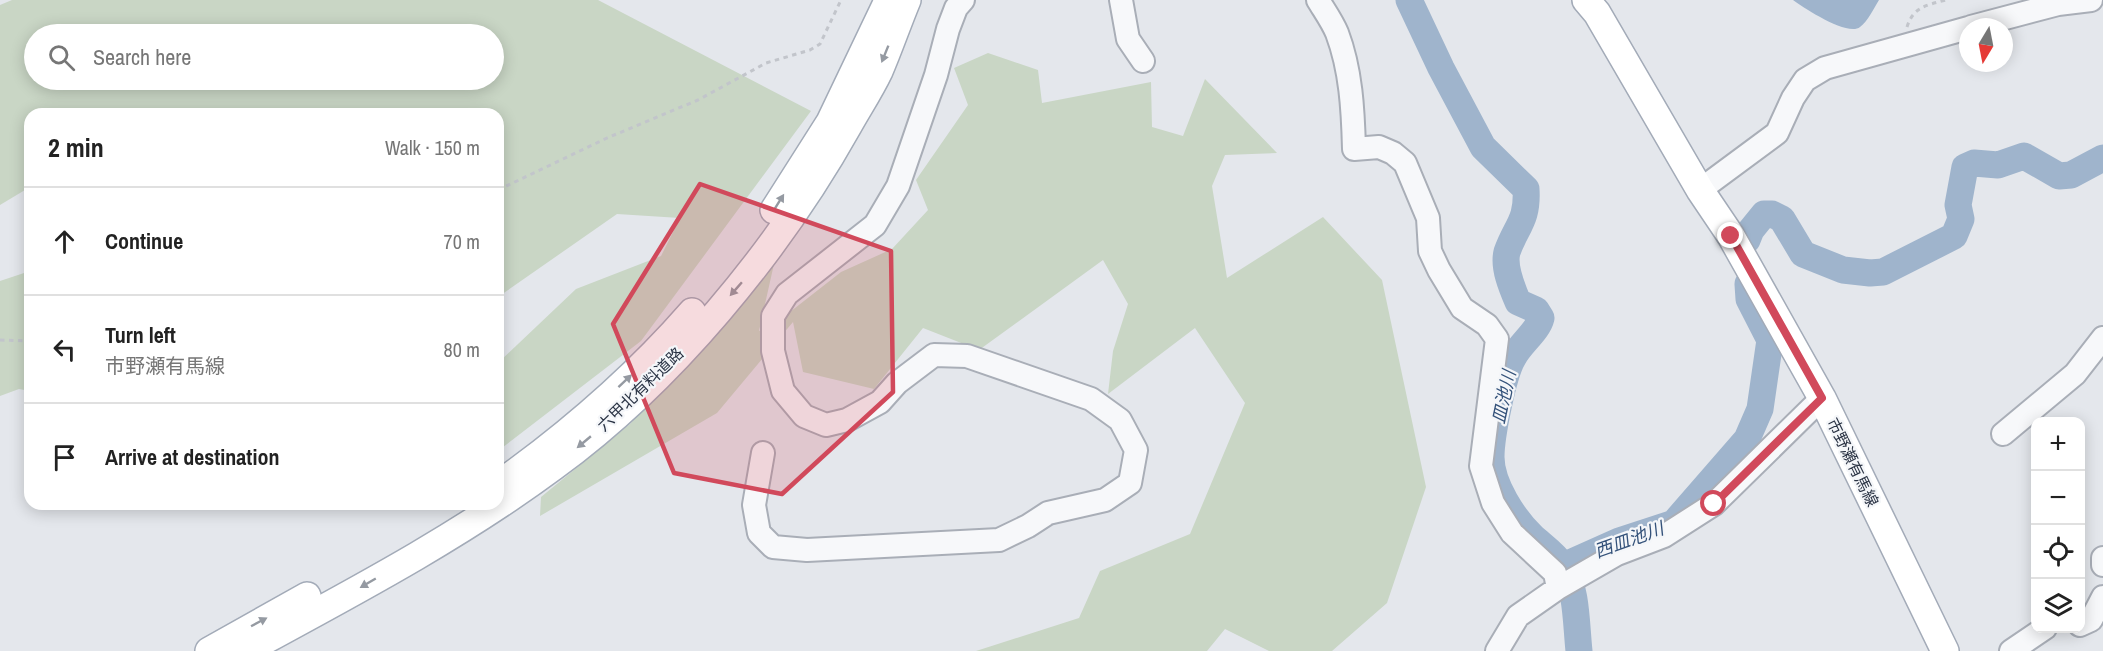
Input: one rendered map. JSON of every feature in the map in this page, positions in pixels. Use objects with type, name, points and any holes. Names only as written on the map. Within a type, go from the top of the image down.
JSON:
[{"type":"main road","name":"六甲北有料道路","points":[[504,480],[560,438],[628,378],[682,323],[735,262],[772,213],[830,122],[879,24],[888,0]]},
{"type":"main road","name":"六甲北有料道路","points":[[504,501],[554,467],[664,371],[744,279],[791,217],[832,154],[878,73],[907,0]]},
{"type":"main road","name":"市野瀬有馬線","points":[[1586,0],[1597,13],[1700,190],[1731,236],[1822,398],[1945,651]]},
{"type":"main road","points":[[208,651],[456,510]]},
{"type":"main road","name":"六甲北有料道路","points":[[245,651],[470,524],[491,510]]},
{"type":"street","points":[[763,453],[754,505],[759,533],[773,547],[807,550],[999,540],[1048,513],[1105,500],[1130,483],[1136,450],[1120,420],[1091,399],[967,356],[934,356],[897,383],[880,402],[847,420],[826,426],[804,416],[783,391],[773,351],[773,316],[787,294],[875,225],[898,186],[936,75],[948,29],[956,8],[963,0]]},
{"type":"street","points":[[1121,0],[1128,39],[1143,61]]},
{"type":"street","points":[[1318,0],[1336,32],[1348,76],[1353,105],[1354,149],[1379,147],[1393,153],[1405,163],[1428,218],[1431,251],[1439,270],[1462,308],[1487,325],[1497,339],[1481,466],[1498,510],[1512,533],[1566,584]]},
{"type":"street","points":[[2004,18],[2058,4],[2091,0]]},
{"type":"street","points":[[1700,190],[1777,133],[1793,98],[1805,80],[1825,68],[1959,30]]},
{"type":"street","points":[[2004,434],[2075,374],[2103,338]]},
{"type":"street","points":[[1497,651],[1518,616],[1617,554],[1664,536],[1714,504],[1822,398]]},
{"type":"street","points":[[2103,558],[2103,565]]},
{"type":"street","points":[[2085,623],[2091,620],[2103,597]]},
{"type":"street","points":[[2012,651],[2038,633]]},
{"type":"path","points":[[504,187],[607,138],[698,100],[766,63],[815,47],[820,44],[841,0]]},
{"type":"path","points":[[1902,48],[1913,13],[1925,5],[1946,0]]},
{"type":"path","points":[[0,340],[24,341]]},
{"type":"highlighted area","points":[[700,184],[891,251],[893,392],[782,494],[674,473],[613,324]]},
{"type":"green space","points":[[12,0],[598,0],[811,111],[641,341],[504,446],[504,357],[576,289],[661,256],[680,218],[617,214],[504,293],[504,108],[24,108],[24,191],[0,205],[0,5]]},
{"type":"green space","points":[[988,53],[1038,70],[1042,103],[1151,82],[1152,127],[1183,136],[1205,79],[1277,153],[1225,155],[1212,186],[1227,278],[1323,217],[1382,280],[1426,487],[1387,603],[1332,651],[1269,651],[1225,629],[1207,651],[976,651],[1079,618],[1100,571],[1190,534],[1245,403],[1195,328],[1108,394],[1113,351],[1128,304],[1103,260],[979,350],[923,328],[874,389],[803,372],[793,322],[717,413],[540,516],[541,497],[630,424],[774,264],[759,331],[781,319],[841,272],[892,249],[928,210],[916,180],[968,105],[954,68]]},
{"type":"green space","points":[[24,273],[24,390],[19,389],[0,396],[0,281]]},
{"type":"water","points":[[1793,0],[1879,0],[1866,21],[1854,29],[1836,25]]},
{"type":"waterway","name":"皿池川","points":[[1409,0],[1441,68],[1483,147],[1526,189],[1525,209],[1521,223],[1510,243],[1506,264],[1518,302],[1536,310],[1541,318],[1516,353],[1505,378],[1493,435],[1492,467],[1499,489],[1511,511],[1526,530],[1556,558],[1568,575],[1575,607],[1579,651]]},
{"type":"waterway","name":"西皿池川","points":[[1747,240],[1751,230],[1764,214],[1772,214],[1782,219],[1803,254],[1843,270],[1883,272],[1954,236],[1961,219],[1958,205],[1965,167],[1974,163],[1998,165],[2024,156],[2059,176],[2071,175],[2103,158]]},
{"type":"waterway","name":"西皿池川","points":[[1563,566],[1619,541],[1674,523],[1747,439],[1760,409],[1770,340],[1749,299],[1748,284]]},
{"type":"route","points":[[1714,504],[1822,398],[1731,236]]}]
